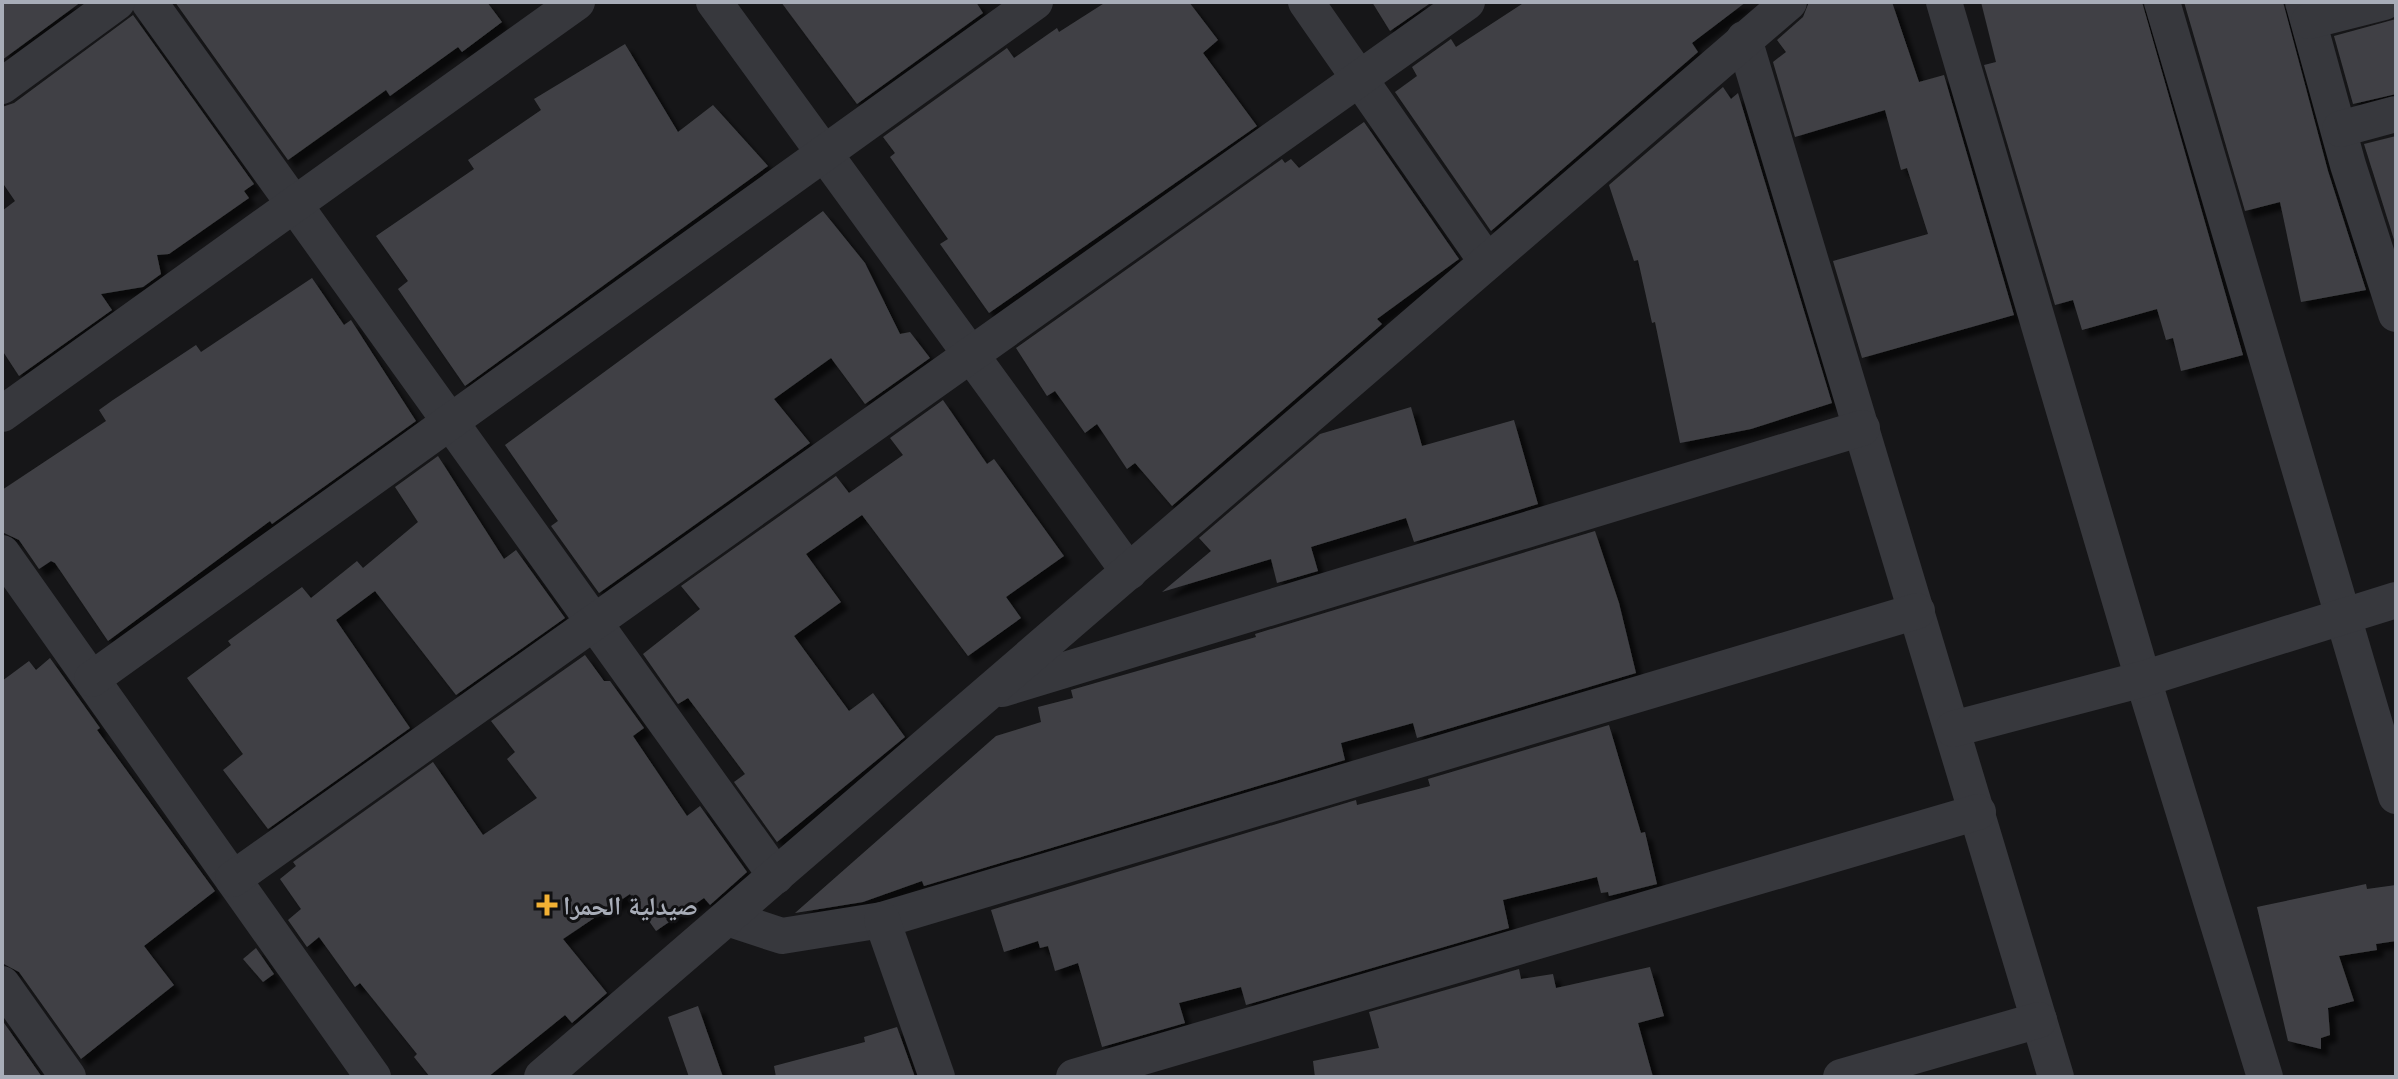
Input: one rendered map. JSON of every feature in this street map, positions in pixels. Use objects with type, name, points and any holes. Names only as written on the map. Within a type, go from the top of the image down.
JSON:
[{"type":"street","points":[[2,86],[117,2]]},
{"type":"street","points":[[149,2],[776,876]]},
{"type":"street","points":[[2,414],[577,2]]},
{"type":"street","points":[[714,2],[1129,572]]},
{"type":"street","points":[[92,679],[1035,2]]},
{"type":"street","points":[[1306,2],[1487,262]]},
{"type":"street","points":[[233,879],[1467,2]]},
{"type":"street","points":[[542,1077],[1789,2]]},
{"type":"street","points":[[1944,2],[2143,679],[2265,1077]]},
{"type":"street","points":[[2162,2],[2396,796]]},
{"type":"street","points":[[2384,2],[2306,12],[2348,165],[2395,302]]},
{"type":"street","points":[[1744,39],[2056,1077]]},
{"type":"street","points":[[2340,129],[2396,114]]},
{"type":"street","points":[[989,693],[1862,428]]},
{"type":"street","points":[[2,553],[373,1077]]},
{"type":"street","points":[[1953,729],[2143,679],[2396,600]]},
{"type":"street","points":[[727,918],[782,936],[882,920],[1917,611]]},
{"type":"street","points":[[1074,1077],[1978,812]]},
{"type":"street","points":[[882,920],[937,1077]]},
{"type":"street","points":[[2,984],[68,1077]]},
{"type":"street","points":[[1841,1077],[2039,1020]]},
{"type":"building","points":[[2,2],[81,2],[2,60]]},
{"type":"building","points":[[175,2],[487,2],[502,22],[462,52],[458,47],[390,96],[386,90],[288,160]]},
{"type":"building","points":[[781,2],[976,2],[983,13],[857,104]]},
{"type":"building","points":[[1106,2],[1189,2],[1218,40],[1203,53],[1257,126],[989,313],[940,244],[948,239],[890,157],[895,153],[883,137],[1007,48],[1014,58],[1057,28],[1059,32]]},
{"type":"building","points":[[1372,2],[1428,2],[1429,4],[1390,31]]},
{"type":"building","points":[[1525,2],[1746,2],[1692,43],[1698,52],[1491,231],[1395,92],[1417,76],[1412,67],[1451,39],[1456,47]]},
{"type":"building","points":[[1809,2],[1892,2],[1919,82],[1944,75],[2014,315],[1862,358],[1833,261],[1928,234],[1907,168],[1901,170],[1885,110],[1795,137],[1773,62],[1786,52],[1777,40],[1803,17]]},
{"type":"building","points":[[1981,2],[2142,2],[2243,355],[2181,371],[2173,338],[2166,340],[2157,309],[2082,330],[2073,300],[2055,305],[1984,65],[1996,62]]},
{"type":"building","points":[[2184,2],[2283,2],[2328,171],[2366,290],[2301,302],[2280,202],[2245,211]]},
{"type":"building","points":[[133,15],[254,184],[244,191],[249,198],[169,254],[157,255],[161,274],[143,287],[101,294],[112,310],[19,376],[2,350],[2,211],[15,201],[2,182],[2,107],[14,103]]},
{"type":"building","points":[[2396,19],[2396,94],[2353,104],[2334,36]]},
{"type":"building","points":[[625,44],[678,132],[713,105],[768,166],[465,386],[398,289],[408,281],[376,236],[474,169],[468,160],[541,110],[534,99]]},
{"type":"building","points":[[1723,87],[1731,99],[1738,93],[1832,403],[1751,429],[1680,443],[1655,322],[1652,323],[1638,260],[1634,261],[1609,185]]},
{"type":"building","points":[[1364,122],[1459,259],[1377,319],[1382,324],[1172,506],[1135,463],[1127,469],[1097,424],[1085,433],[1055,391],[1047,396],[1016,348],[1282,159],[1285,163],[1291,159],[1299,168]]},
{"type":"building","points":[[2396,136],[2396,246],[2364,144]]},
{"type":"building","points":[[823,211],[865,263],[900,334],[910,332],[930,358],[865,404],[831,358],[774,399],[810,443],[599,593],[551,526],[558,521],[505,445]]},
{"type":"building","points":[[312,278],[344,325],[351,320],[416,421],[272,524],[270,521],[108,641],[55,563],[51,561],[39,569],[19,540],[2,532],[2,490],[106,421],[99,410],[113,400],[196,345],[201,352]]},
{"type":"building","points":[[943,400],[987,464],[994,459],[1064,556],[1006,597],[1021,618],[968,656],[862,515],[806,554],[841,602],[794,636],[849,711],[873,693],[905,737],[777,842],[734,782],[745,774],[688,698],[678,704],[643,654],[700,609],[681,586],[836,476],[849,493],[903,455],[890,438]]},
{"type":"building","points":[[1411,407],[1422,446],[1514,420],[1538,504],[1414,542],[1406,518],[1311,547],[1318,571],[1277,583],[1271,559],[1162,592],[1211,551],[1199,538],[1320,434]]},
{"type":"building","points":[[438,456],[504,559],[516,550],[565,618],[456,695],[375,591],[336,620],[410,728],[268,829],[223,770],[243,754],[187,678],[231,645],[228,641],[302,587],[311,598],[357,561],[363,568],[418,522],[395,487]]},
{"type":"building","points":[[1595,531],[1619,603],[1636,673],[1417,738],[1413,723],[1341,743],[1345,760],[924,886],[922,881],[863,902],[795,913],[996,736],[1041,722],[1038,707],[1073,698],[1071,690],[1256,637],[1255,634]]},
{"type":"building","points":[[585,655],[604,681],[610,681],[644,728],[633,736],[687,816],[700,806],[747,872],[710,905],[704,898],[656,931],[630,894],[563,939],[607,993],[572,1023],[565,1015],[488,1077],[430,1077],[414,1057],[417,1054],[360,983],[355,987],[319,937],[307,947],[288,920],[301,909],[280,879],[296,866],[293,862],[433,762],[483,835],[537,798],[507,759],[515,752],[491,721]]},
{"type":"building","points":[[50,658],[100,728],[97,730],[215,891],[144,946],[174,985],[81,1059],[19,972],[2,963],[2,681],[29,661],[36,670]]},
{"type":"building","points":[[1609,725],[1641,833],[1645,832],[1657,884],[1609,896],[1608,892],[1601,893],[1597,877],[1503,900],[1509,928],[1246,1005],[1241,987],[1179,1003],[1185,1023],[1102,1047],[1078,963],[1055,971],[1048,946],[1040,948],[1038,941],[1004,952],[991,910],[1356,800],[1357,805],[1430,786],[1428,779]]},
{"type":"building","points":[[2366,884],[2367,889],[2396,885],[2396,941],[2376,944],[2377,950],[2339,956],[2354,1001],[2328,1008],[2330,1035],[2321,1038],[2321,1049],[2288,1041],[2257,907]]},
{"type":"building","points":[[256,948],[274,974],[263,982],[243,959]]},
{"type":"building","points":[[1650,967],[1664,1016],[1638,1023],[1653,1077],[1315,1077],[1313,1061],[1379,1048],[1369,1012],[1519,969],[1521,979],[1553,974],[1556,988]]},
{"type":"building","points":[[698,1006],[723,1077],[689,1077],[668,1017]]},
{"type":"building","points":[[2,1020],[42,1077],[2,1077]]},
{"type":"building","points":[[897,1027],[915,1077],[776,1077],[774,1066],[865,1042],[864,1037]]},
{"type":"place","name":"صيدلية الحمرا","points":[[547,905]]}]
